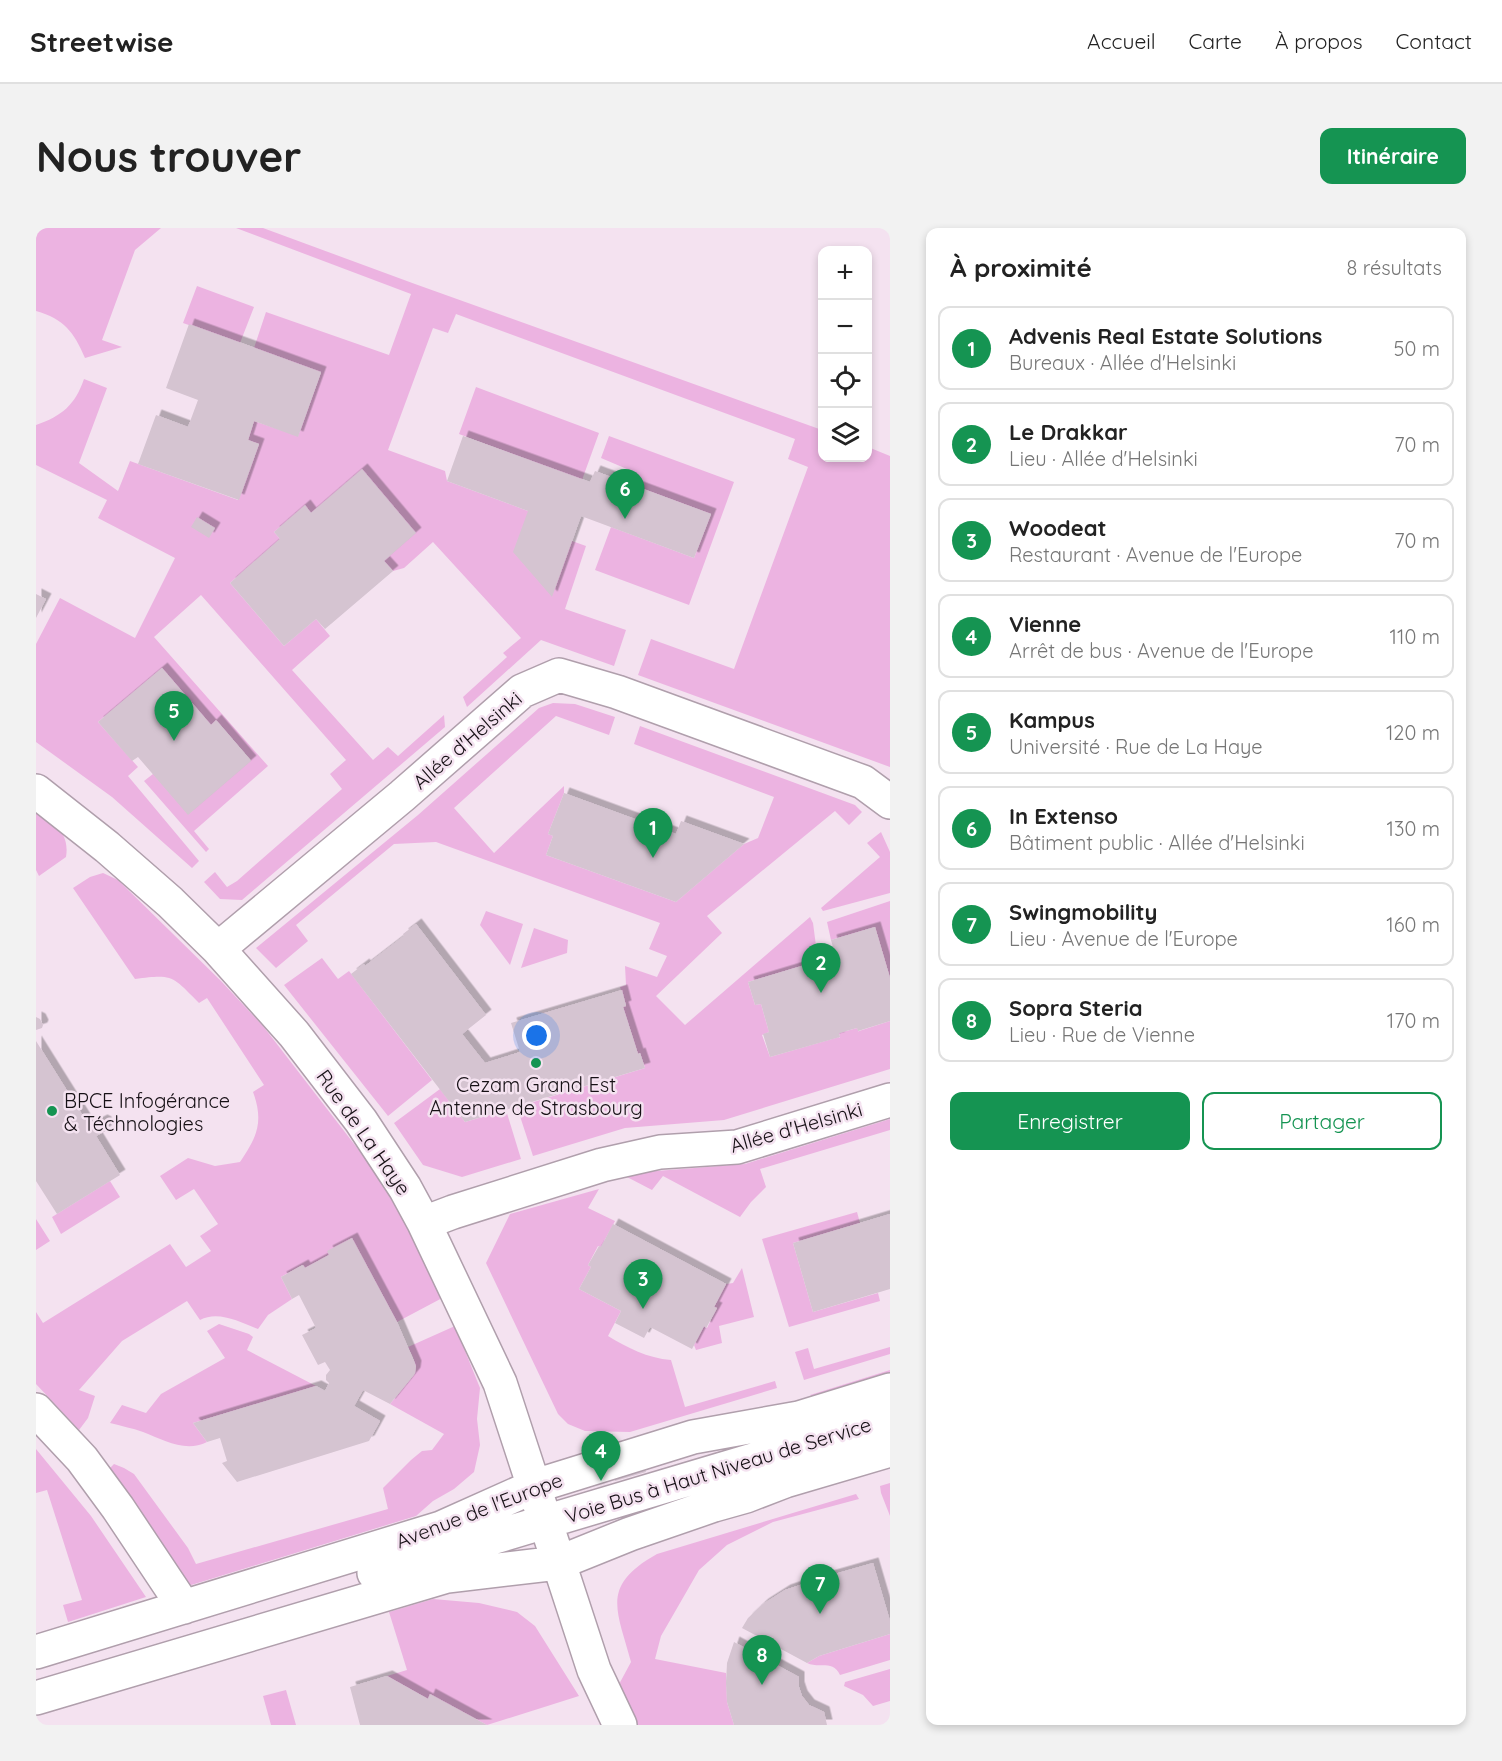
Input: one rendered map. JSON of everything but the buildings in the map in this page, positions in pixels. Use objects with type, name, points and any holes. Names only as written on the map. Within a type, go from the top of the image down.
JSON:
[{"type":"street","name":"Allée d'Helsinki","points":[[218,949],[402,796],[522,691],[559,675],[617,692],[863,782],[890,802]]},
{"type":"street","name":"Rue de La Haye","points":[[36,791],[107,847],[170,902],[218,949],[294,1034],[361,1121],[405,1188],[500,1383],[594,1670],[620,1725]]},
{"type":"street","name":"Allée d'Helsinki","points":[[424,1223],[602,1165],[660,1152],[737,1147],[890,1100]]},
{"type":"street","name":"Avenue de l'Europe","points":[[36,1652],[441,1528],[535,1486],[693,1437],[799,1418],[890,1390]]},
{"type":"street","points":[[36,1410],[94,1475],[184,1607]]},
{"type":"street","name":"Voie Bus à Haut Niveau de Service","points":[[546,1521],[890,1419]]},
{"type":"street","points":[[36,1698],[447,1576],[558,1563],[630,1534],[714,1505],[890,1450]]},
{"type":"street","name":"Avenue de l'Europe","points":[[36,1675],[546,1521]]},
{"type":"shaded area","points":[[36,228],[161,228],[135,250],[102,340],[122,347],[85,358],[77,341],[67,328],[54,318],[36,311]]},
{"type":"shaded area","points":[[236,228],[263,228],[818,429],[818,462],[872,462],[872,449],[890,456],[890,767],[638,675],[651,639],[734,669],[808,467],[788,459],[795,439],[456,314],[448,333],[433,328],[388,450],[445,471],[447,481],[528,511],[572,541],[586,546],[565,609],[626,630],[614,666],[541,640],[467,707],[463,697],[507,657],[503,653],[521,638],[433,542],[404,568],[393,571],[384,561],[362,470],[311,513],[305,506],[274,532],[280,539],[230,583],[284,646],[316,619],[330,636],[292,670],[373,760],[388,747],[398,756],[444,715],[445,727],[242,900],[220,899],[204,882],[215,872],[227,887],[237,881],[342,789],[330,774],[346,760],[201,595],[154,637],[268,766],[194,831],[209,849],[206,852],[144,781],[153,774],[251,760],[217,721],[211,725],[162,668],[98,722],[138,767],[128,776],[199,861],[192,868],[112,797],[36,742],[36,644],[60,598],[135,638],[175,558],[98,518],[107,500],[36,465],[36,425],[53,418],[72,403],[84,379],[107,388],[79,463],[118,491],[130,461],[238,500],[259,444],[248,440],[254,421],[298,436],[321,373],[254,348],[266,312],[389,355],[411,294]]},
{"type":"shaded area","points":[[197,286],[254,307],[240,343],[183,323]]},
{"type":"shaded area","points":[[476,387],[599,433],[582,480],[459,434]]},
{"type":"shaded area","points":[[609,436],[734,482],[689,605],[595,570],[611,527],[694,558],[711,514],[630,484],[634,472],[601,458]]},
{"type":"shaded area","points":[[553,703],[575,704],[615,717],[609,735],[556,716],[454,808],[494,853],[564,786],[564,793],[548,834],[553,836],[546,855],[676,902],[744,844],[758,838],[774,797],[634,744],[640,726],[855,805],[862,812],[849,825],[835,811],[707,916],[722,933],[656,996],[685,1025],[810,917],[813,923],[818,961],[748,982],[755,1005],[761,1004],[769,1032],[762,1035],[770,1057],[840,1038],[839,1033],[857,1028],[859,1032],[890,1021],[890,1069],[724,1120],[625,1128],[533,1156],[517,1107],[645,1068],[640,1053],[638,1054],[623,1007],[626,1005],[620,987],[626,985],[625,966],[657,977],[667,956],[649,949],[660,923],[436,842],[394,844],[296,925],[308,941],[276,968],[256,948],[418,815],[539,708]]},
{"type":"shaded area","points":[[36,811],[59,830],[66,841],[67,848],[66,857],[39,876],[36,870]]},
{"type":"shaded area","points":[[881,832],[890,852],[890,893],[823,911],[821,908],[880,857],[867,843]]},
{"type":"shaded area","points":[[103,873],[118,880],[221,981],[263,1026],[368,1162],[421,1241],[446,1296],[397,1322],[352,1239],[305,1268],[302,1265],[281,1277],[292,1299],[268,1315],[258,1329],[222,1317],[214,1316],[200,1320],[187,1301],[122,1341],[79,1390],[95,1396],[88,1418],[79,1430],[36,1384],[36,1312],[43,1323],[170,1244],[186,1267],[211,1251],[200,1236],[218,1224],[194,1189],[176,1200],[160,1176],[188,1158],[215,1166],[240,1162],[251,1145],[257,1129],[258,1112],[253,1092],[264,1085],[207,998],[199,1003],[177,982],[165,977],[135,979],[73,888],[90,877]]},
{"type":"shaded area","points":[[890,901],[890,978],[875,927],[831,940],[827,922]]},
{"type":"shaded area","points":[[486,911],[523,924],[510,965],[480,925]]},
{"type":"shaded area","points":[[534,928],[568,940],[567,953],[521,968]]},
{"type":"shaded area","points":[[322,958],[338,979],[349,971],[432,1080],[388,1116],[284,985]]},
{"type":"shaded area","points":[[440,1089],[465,1122],[506,1110],[521,1159],[462,1177],[423,1165],[394,1123]]},
{"type":"shaded area","points":[[890,1119],[890,1130],[760,1169],[766,1187],[740,1217],[663,1176],[652,1190],[627,1177],[644,1172],[745,1164]]},
{"type":"shaded area","points":[[110,1181],[120,1197],[61,1234],[52,1217]]},
{"type":"shaded area","points":[[599,1189],[588,1208],[615,1221],[601,1247],[598,1246],[588,1265],[591,1267],[579,1289],[621,1311],[608,1336],[638,1352],[671,1360],[685,1407],[775,1381],[777,1388],[630,1432],[585,1431],[568,1424],[558,1414],[486,1263],[510,1214]]},
{"type":"shaded area","points":[[857,1212],[860,1223],[793,1243],[813,1312],[878,1293],[880,1301],[789,1327],[762,1239]]},
{"type":"shaded area","points":[[36,1219],[50,1241],[36,1250]]},
{"type":"shaded area","points":[[742,1268],[754,1317],[719,1326],[722,1343],[696,1350],[694,1345],[704,1326],[707,1328],[717,1308],[714,1307],[726,1284],[733,1283]]},
{"type":"shaded area","points":[[219,1324],[249,1334],[253,1337],[247,1350],[316,1386],[193,1423],[207,1442],[199,1445],[183,1446],[110,1423],[122,1405],[146,1413],[161,1394],[225,1358],[207,1331]]},
{"type":"shaded area","points":[[455,1326],[480,1388],[477,1419],[480,1445],[474,1472],[416,1516],[188,1586],[152,1528],[109,1469],[114,1464],[134,1474],[188,1548],[196,1564],[388,1509],[383,1488],[422,1451],[432,1450],[444,1434],[390,1404],[414,1375],[415,1364],[408,1347]]},
{"type":"shaded area","points":[[890,1347],[890,1354],[804,1380],[795,1352],[808,1348],[814,1369]]},
{"type":"shaded area","points":[[890,1370],[890,1381],[821,1402],[810,1395]]},
{"type":"shaded area","points":[[36,1449],[91,1516],[146,1597],[68,1622],[63,1605],[82,1600],[47,1490],[36,1493]]},
{"type":"shaded area","points":[[890,1483],[890,1516],[880,1486]]},
{"type":"shaded area","points":[[856,1494],[859,1499],[773,1522],[727,1545],[699,1570],[661,1636],[655,1659],[726,1673],[727,1702],[734,1725],[635,1725],[617,1688],[631,1662],[621,1627],[617,1600],[620,1588],[627,1577],[657,1554]]},
{"type":"shaded area","points":[[433,1599],[479,1603],[517,1612],[535,1626],[579,1696],[487,1725],[430,1695],[428,1699],[387,1676],[407,1670],[389,1612]]},
{"type":"shaded area","points":[[890,1634],[890,1660],[840,1675],[834,1667],[807,1663],[819,1656]]},
{"type":"shaded area","points":[[890,1669],[890,1701],[873,1706],[863,1695],[844,1686],[845,1682]]},
{"type":"shaded area","points":[[286,1690],[296,1725],[271,1725],[263,1696]]},
{"type":"place","name":"In Extenso","points":[[625,519]]},
{"type":"place","name":"Kampus","points":[[174,741]]},
{"type":"place","name":"Advenis Real Estate Solutions","points":[[653,858]]},
{"type":"place","name":"Le Drakkar","points":[[821,993]]},
{"type":"place","name":"Cezam Grand Est Antenne de Strasbourg","points":[[536,1063]]},
{"type":"place","name":"BPCE Infogérance & Téchnologies","points":[[52,1111]]},
{"type":"place","name":"Woodeat","points":[[643,1309]]},
{"type":"place","name":"Vienne","points":[[601,1481]]},
{"type":"place","name":"Swingmobility","points":[[820,1614]]},
{"type":"place","name":"Sopra Steria","points":[[762,1685]]}]
